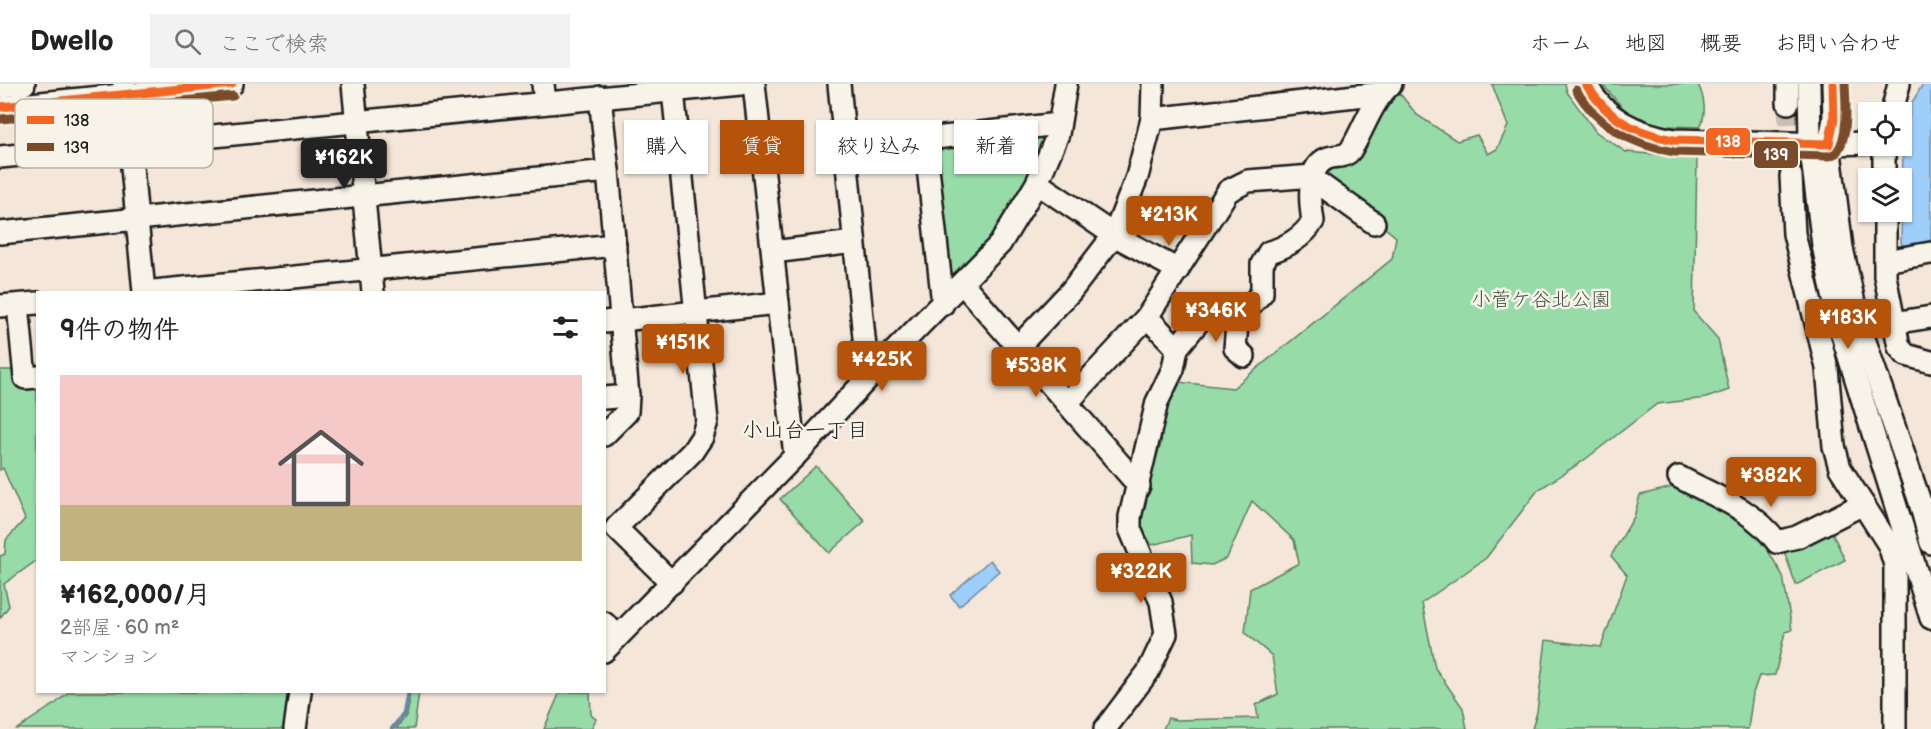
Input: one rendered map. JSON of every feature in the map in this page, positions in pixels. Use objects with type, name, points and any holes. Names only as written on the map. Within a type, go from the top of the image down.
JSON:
[{"type":"street","points":[[0,86],[24,84]]},
{"type":"street","points":[[59,99],[125,90],[232,84]]},
{"type":"street","points":[[353,84],[374,291]]},
{"type":"street","points":[[213,136],[357,123],[544,94],[600,97],[741,84]]},
{"type":"street","points":[[754,84],[795,456]]},
{"type":"street","points":[[839,84],[843,120]]},
{"type":"street","points":[[609,637],[672,584],[868,378],[1000,244],[1037,183],[1058,134],[1066,84]]},
{"type":"street","points":[[1018,347],[1071,291],[1114,235],[1137,177],[1152,119],[1153,84]]},
{"type":"street","points":[[1586,84],[1593,98],[1611,116],[1652,136],[1674,140],[1858,143]]},
{"type":"street","points":[[1809,84],[1819,144],[1858,321],[1919,499],[1931,543]]},
{"type":"street","points":[[1833,84],[1834,118],[1819,144],[1823,245],[1839,325],[1931,618]]},
{"type":"street","points":[[1894,102],[1899,84]]},
{"type":"street","points":[[1152,119],[1387,88]]},
{"type":"street","points":[[1105,729],[1148,672],[1166,634],[1161,602],[1130,529],[1130,517],[1157,402],[1173,369],[1177,348],[1208,310],[1220,308],[1234,313],[1238,312],[1246,309],[1262,293],[1262,264],[1269,252],[1282,249],[1309,228],[1313,221],[1309,201],[1313,177],[1321,162],[1331,157],[1340,157],[1351,151],[1361,128],[1387,88]]},
{"type":"street","points":[[672,584],[610,523],[692,452],[702,438],[707,421],[673,91]]},
{"type":"street","points":[[600,97],[615,244],[613,321],[628,396],[627,412],[606,433]]},
{"type":"street","points":[[0,107],[15,105]]},
{"type":"street","points":[[942,138],[1059,124]]},
{"type":"street","points":[[0,157],[15,156]]},
{"type":"street","points":[[132,168],[141,291]]},
{"type":"street","points":[[0,233],[608,171]]},
{"type":"street","points":[[848,174],[868,378]]},
{"type":"street","points":[[930,174],[943,304]]},
{"type":"street","points":[[1791,176],[1794,234],[1827,368],[1834,446],[1840,468],[1889,545],[1895,565],[1895,729]]},
{"type":"street","points":[[1066,403],[1147,317],[1228,191],[1248,181],[1313,177],[1374,223]]},
{"type":"street","points":[[1037,183],[1114,235],[1178,270]]},
{"type":"street","points":[[1885,222],[1885,276],[1899,347],[1906,355],[1931,362]]},
{"type":"street","points":[[773,252],[855,242]]},
{"type":"street","points":[[151,291],[615,244]]},
{"type":"street","points":[[1885,261],[1931,253]]},
{"type":"street","points":[[963,284],[1139,486]]},
{"type":"street","points":[[613,321],[778,303]]},
{"type":"street","points":[[18,305],[26,378],[36,377]]},
{"type":"street","points":[[1238,312],[1235,348],[1244,356]]},
{"type":"street","points":[[1147,317],[1177,348]]},
{"type":"street","points":[[1893,323],[1931,317]]},
{"type":"street","points":[[606,398],[628,396]]},
{"type":"street","points":[[1679,477],[1737,506],[1767,529],[1777,542],[1797,537],[1863,504]]},
{"type":"street","points":[[295,729],[300,693]]},
{"type":"green space","name":"小菅ケ谷北公園","points":[[1492,84],[1565,84],[1567,92],[1596,132],[1626,152],[1697,158],[1694,312],[1718,339],[1729,390],[1706,398],[1657,404],[1583,461],[1538,490],[1486,558],[1422,603],[1435,668],[1463,708],[1467,729],[1163,729],[1168,718],[1176,720],[1258,718],[1256,705],[1278,694],[1272,656],[1245,633],[1250,589],[1299,563],[1294,540],[1252,501],[1227,558],[1212,565],[1192,563],[1191,535],[1152,545],[1138,524],[1146,486],[1161,444],[1164,410],[1178,382],[1233,388],[1392,259],[1396,237],[1323,177],[1389,93],[1401,95],[1417,115],[1457,141],[1477,135],[1488,154],[1497,149],[1508,126]]},
{"type":"green space","points":[[1602,84],[1698,84],[1704,106],[1704,116],[1700,127],[1663,126],[1631,117]]},
{"type":"green space","points":[[1045,135],[1049,139],[1038,162],[1038,136]]},
{"type":"green space","points":[[954,142],[954,174],[1032,174],[1011,217],[957,282],[946,279],[938,174],[942,174],[942,143]]},
{"type":"green space","points":[[0,370],[20,370],[36,382],[36,561],[4,584],[9,606],[0,618],[0,556],[5,554],[6,540],[25,519],[3,468],[0,470]]},
{"type":"green space","points":[[816,466],[865,521],[829,553],[780,499]]},
{"type":"green space","points":[[1685,484],[1754,527],[1783,576],[1792,630],[1785,632],[1775,675],[1759,676],[1753,693],[1748,729],[1532,729],[1537,712],[1546,640],[1601,647],[1627,575],[1611,556],[1634,517],[1640,495]]},
{"type":"green space","points":[[1830,528],[1845,560],[1796,585],[1784,551]]},
{"type":"green space","points":[[68,693],[297,693],[292,729],[17,729]]},
{"type":"green space","points":[[410,693],[419,693],[414,729],[396,729],[406,716]]},
{"type":"green space","points":[[560,693],[590,693],[591,715],[596,719],[591,729],[544,729]]},
{"type":"water","points":[[1923,84],[1931,84],[1931,244],[1904,250],[1901,242],[1901,222],[1912,222],[1912,168],[1903,168],[1903,156],[1912,156],[1912,102]]},
{"type":"water","points":[[990,560],[999,571],[959,606],[950,595]]},
{"type":"waterway","points":[[392,729],[404,714],[408,693]]},
{"type":"tunnel","points":[[1788,103],[1791,176]]},
{"type":"transit line","name":"138","points":[[81,99],[232,84]]},
{"type":"transit line","name":"138","points":[[1586,84],[1603,107],[1613,115],[1634,128],[1660,137],[1674,140],[1829,144],[1834,119],[1833,84]]},
{"type":"transit line","name":"139","points":[[1576,90],[1585,103],[1606,124],[1630,139],[1659,149],[1674,152],[1829,156],[1836,153],[1843,139],[1846,120],[1845,84]]},
{"type":"transit line","name":"139","points":[[203,99],[233,96]]},
{"type":"transit line","name":"138","points":[[0,107],[15,106]]},
{"type":"transit line","name":"139","points":[[1,119],[15,118]]},
{"type":"district","name":"小山台一丁目","points":[[805,430]]}]
